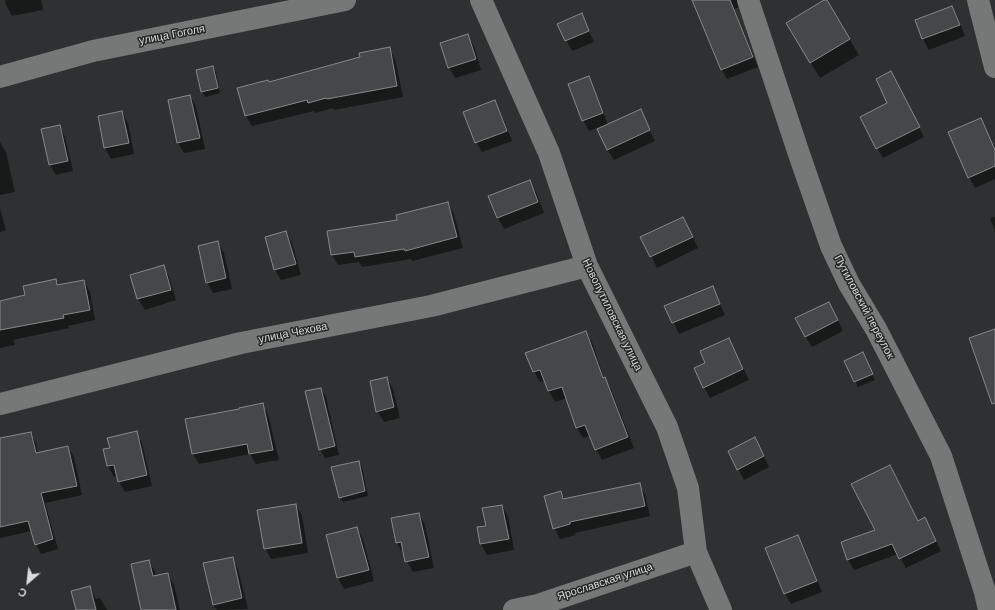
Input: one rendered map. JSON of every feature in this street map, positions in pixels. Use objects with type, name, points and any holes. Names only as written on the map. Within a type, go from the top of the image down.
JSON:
[{"type":"street","name":"улица Гоголя","points":[[0,77],[93,51],[345,0]]},
{"type":"street","name":"Новопутиловская улица","points":[[481,0],[549,153],[587,266],[667,427],[688,488],[696,552],[721,610]]},
{"type":"street","name":"Путиловский переулок","points":[[748,0],[831,246],[849,284],[876,329],[941,456],[986,592],[989,610]]},
{"type":"street","points":[[978,0],[995,67]]},
{"type":"street","name":"улица Чехова","points":[[0,404],[241,343],[431,306],[587,266]]},
{"type":"street","name":"Ярославская улица","points":[[514,610],[538,605],[696,552]]},
{"type":"building","points":[[692,0],[730,0],[753,57],[721,70]]},
{"type":"building","points":[[824,0],[827,0],[850,39],[810,63],[786,23]]},
{"type":"building","points":[[952,6],[960,25],[922,39],[915,20]]},
{"type":"building","points":[[582,13],[589,31],[565,41],[557,24]]},
{"type":"building","points":[[468,34],[476,59],[448,68],[440,43]]},
{"type":"building","points":[[390,47],[397,86],[326,98],[308,103],[307,100],[245,116],[237,88],[268,80],[269,82],[360,57],[359,53]]},
{"type":"building","points":[[213,66],[218,88],[201,92],[196,70]]},
{"type":"building","points":[[891,71],[920,127],[876,149],[860,117],[887,103],[876,79]]},
{"type":"building","points":[[589,76],[603,113],[582,121],[568,84]]},
{"type":"building","points":[[190,95],[200,138],[177,143],[168,100]]},
{"type":"building","points":[[495,100],[507,131],[475,143],[463,112]]},
{"type":"building","points":[[641,109],[650,130],[607,150],[597,129]]},
{"type":"building","points":[[122,111],[129,143],[104,148],[98,116]]},
{"type":"building","points":[[981,118],[995,150],[995,166],[968,178],[948,132]]},
{"type":"building","points":[[60,125],[68,161],[49,165],[41,129]]},
{"type":"building","points":[[530,180],[538,202],[497,218],[488,196]]},
{"type":"building","points":[[448,202],[457,237],[405,251],[404,249],[355,257],[354,252],[331,255],[327,231],[397,220],[396,215]]},
{"type":"building","points":[[683,217],[693,237],[650,257],[640,237]]},
{"type":"building","points":[[286,231],[296,264],[274,270],[265,237]]},
{"type":"building","points":[[218,241],[226,278],[206,283],[198,246]]},
{"type":"building","points":[[164,265],[171,290],[137,299],[130,275]]},
{"type":"building","points":[[56,279],[57,285],[84,280],[90,310],[63,315],[64,318],[0,330],[0,301],[25,295],[23,286]]},
{"type":"building","points":[[713,286],[720,304],[672,323],[664,306]]},
{"type":"building","points":[[829,302],[838,320],[805,337],[795,318]]},
{"type":"building","points":[[995,329],[995,403],[992,404],[969,338]]},
{"type":"building","points":[[586,331],[603,378],[605,377],[628,437],[595,450],[585,425],[576,428],[562,387],[548,391],[540,370],[533,372],[525,353]]},
{"type":"building","points":[[729,338],[743,369],[703,388],[694,368],[705,363],[700,351]]},
{"type":"building","points":[[863,352],[873,374],[854,382],[844,361]]},
{"type":"building","points":[[387,377],[394,407],[376,412],[370,381]]},
{"type":"building","points":[[321,388],[335,446],[319,450],[305,391]]},
{"type":"building","points":[[263,403],[273,450],[249,454],[247,444],[192,454],[185,419]]},
{"type":"building","points":[[137,431],[147,475],[118,482],[114,465],[107,466],[103,449],[110,448],[107,438]]},
{"type":"building","points":[[31,432],[36,453],[68,446],[77,486],[41,493],[53,539],[35,545],[28,521],[0,527],[0,438]]},
{"type":"building","points":[[755,437],[764,456],[737,470],[728,451]]},
{"type":"building","points":[[359,461],[365,491],[339,498],[331,467]]},
{"type":"building","points":[[890,465],[918,521],[925,517],[936,541],[899,559],[892,544],[847,560],[841,542],[875,530],[851,484]]},
{"type":"building","points":[[640,483],[645,506],[570,522],[570,524],[553,529],[544,496],[561,491],[563,499]]},
{"type":"building","points":[[296,504],[302,543],[264,549],[257,510]]},
{"type":"building","points":[[502,505],[509,539],[480,544],[477,527],[486,526],[482,508]]},
{"type":"building","points":[[419,513],[429,557],[405,562],[401,542],[396,543],[391,518]]},
{"type":"building","points":[[357,527],[369,570],[337,578],[326,535]]},
{"type":"building","points":[[798,535],[817,581],[784,594],[765,548]]},
{"type":"building","points":[[233,557],[242,598],[213,605],[203,563]]},
{"type":"building","points":[[149,560],[153,576],[168,573],[176,610],[141,610],[131,564]]},
{"type":"building","points":[[90,586],[96,610],[76,610],[71,591]]}]
